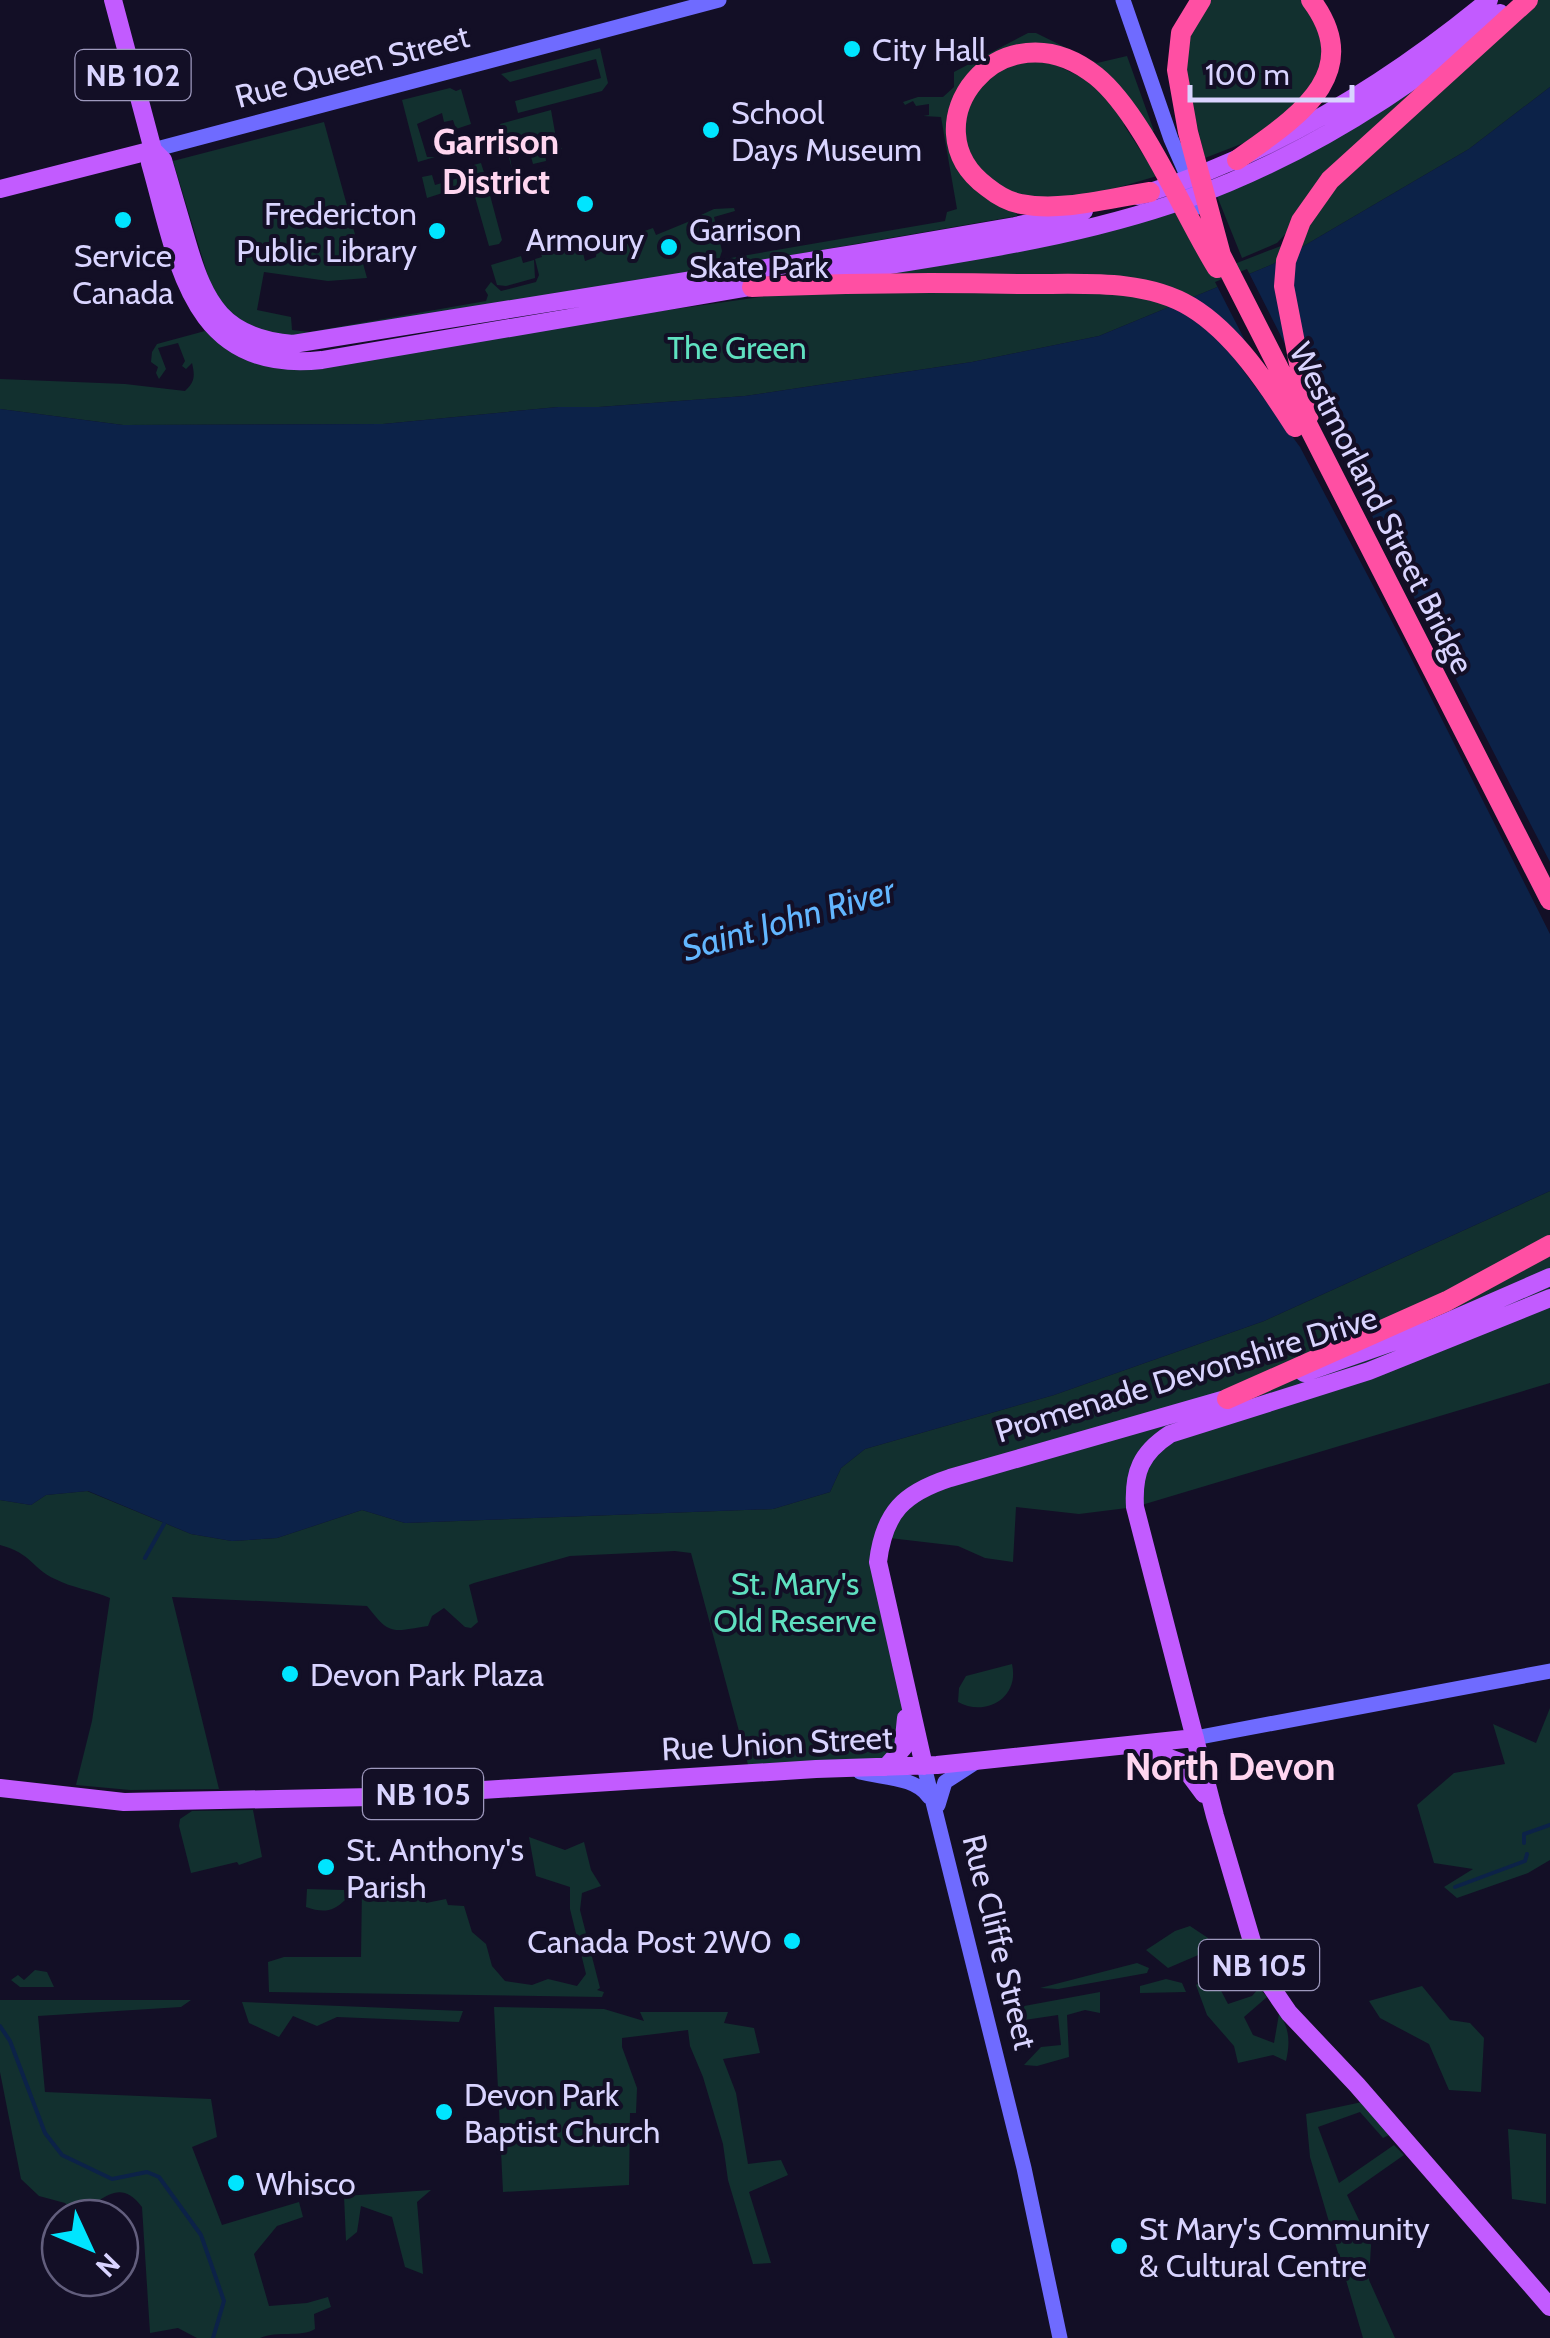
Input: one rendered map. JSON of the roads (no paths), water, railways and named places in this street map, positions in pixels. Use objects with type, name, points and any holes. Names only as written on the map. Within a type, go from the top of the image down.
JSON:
[{"type":"highway","name":"Westmorland Street Bridge","points":[[1201,0],[1181,33],[1178,51],[1179,136],[1221,254],[1550,900]]},
{"type":"highway","points":[[1237,160],[1294,120],[1320,90],[1331,62],[1331,49],[1325,23],[1311,0]]},
{"type":"highway","points":[[1312,437],[1286,312],[1286,261],[1293,238],[1314,198],[1528,0]]},
{"type":"highway","points":[[1150,192],[1062,205],[1020,204],[1006,199],[980,182],[969,169],[958,140],[960,106],[973,81],[997,60],[1031,50],[1066,57],[1096,76],[1121,105],[1148,147],[1210,258],[1256,328]]},
{"type":"highway","points":[[752,287],[842,283],[1055,284],[1146,290],[1189,306],[1222,332],[1326,464]]},
{"type":"highway","points":[[1227,1399],[1447,1301],[1550,1245]]},
{"type":"main road","name":"NB 102","points":[[113,0],[180,275],[197,309],[223,337],[245,351],[272,360],[322,360],[1080,230],[1186,199],[1280,159],[1384,102],[1516,0]]},
{"type":"main road","name":"Rue Queen Street","points":[[0,189],[719,0]]},
{"type":"main road","points":[[1123,0],[1179,136]]},
{"type":"main road","name":"NB 102","points":[[152,150],[163,160],[198,281],[212,306],[235,328],[254,338],[293,344],[1015,226],[1150,192],[1237,160],[1370,90],[1489,0]]},
{"type":"main road","points":[[107,162],[137,169],[155,181]]},
{"type":"main road","name":"Promenade Devonshire Drive","points":[[878,1562],[881,1536],[890,1517],[905,1499],[925,1486],[1227,1399],[1433,1328],[1550,1278]]},
{"type":"main road","name":"Promenade Devonshire Drive","points":[[1195,1738],[1134,1488],[1136,1472],[1152,1446],[1170,1434],[1368,1371],[1550,1298]]},
{"type":"main road","name":"Rue Cliffe Street","points":[[878,1562],[924,1766],[1022,2158],[1060,2338]]},
{"type":"main road","name":"Rue Union Street","points":[[0,1788],[124,1802],[372,1797],[924,1766],[1195,1738],[1550,1671]]},
{"type":"main road","points":[[886,1767],[903,1748],[906,1687]]},
{"type":"main road","name":"NB 105","points":[[1195,1738],[1253,1950],[1272,1991],[1550,2307]]},
{"type":"main road","points":[[1134,1746],[1180,1762],[1198,1782],[1215,1816]]},
{"type":"main road","points":[[937,1809],[944,1782],[976,1762]]},
{"type":"main road","points":[[847,1768],[922,1786],[937,1809]]},
{"type":"water","name":"Saint John River","points":[[1550,87],[1550,1191],[1264,1321],[1054,1395],[865,1449],[841,1468],[830,1492],[773,1509],[405,1523],[362,1510],[277,1538],[232,1541],[191,1534],[88,1491],[46,1495],[31,1505],[0,1500],[0,409],[123,425],[383,424],[558,407],[745,396],[972,362],[1099,336],[1273,264],[1469,149]]},
{"type":"waterway","points":[[145,1558],[164,1524]]},
{"type":"waterway","points":[[1524,1843],[1524,1834],[1550,1825]]},
{"type":"waterway","points":[[1455,1887],[1525,1861],[1527,1854]]},
{"type":"waterway","points":[[0,2026],[10,2041],[45,2133],[62,2155],[112,2179],[147,2172],[159,2177],[201,2235],[224,2301],[213,2338]]},
{"type":"place","name":"City Hall","points":[[852,49]]},
{"type":"place","name":"School Days Museum","points":[[711,130]]},
{"type":"place","name":"Armoury","points":[[585,204]]},
{"type":"place","name":"Service Canada","points":[[123,220]]},
{"type":"place","name":"Fredericton Public Library","points":[[437,231]]},
{"type":"place","name":"Garrison Skate Park","points":[[669,247]]},
{"type":"place","name":"Devon Park Plaza","points":[[290,1674]]},
{"type":"place","name":"St. Anthony's Parish","points":[[326,1867]]},
{"type":"place","name":"Canada Post 2W0","points":[[792,1941]]},
{"type":"place","name":"Devon Park Baptist Church","points":[[444,2112]]},
{"type":"place","name":"Whisco","points":[[236,2183]]},
{"type":"place","name":"St Mary's Community & Cultural Centre","points":[[1119,2246]]},
{"type":"district","name":"Garrison District","points":[[496,161]]},
{"type":"district","name":"North Devon","points":[[1230,1766]]},
{"type":"park label","name":"The Green","points":[[737,347]]},
{"type":"park label","name":"St. Mary's Old Reserve","points":[[795,1602]]}]
